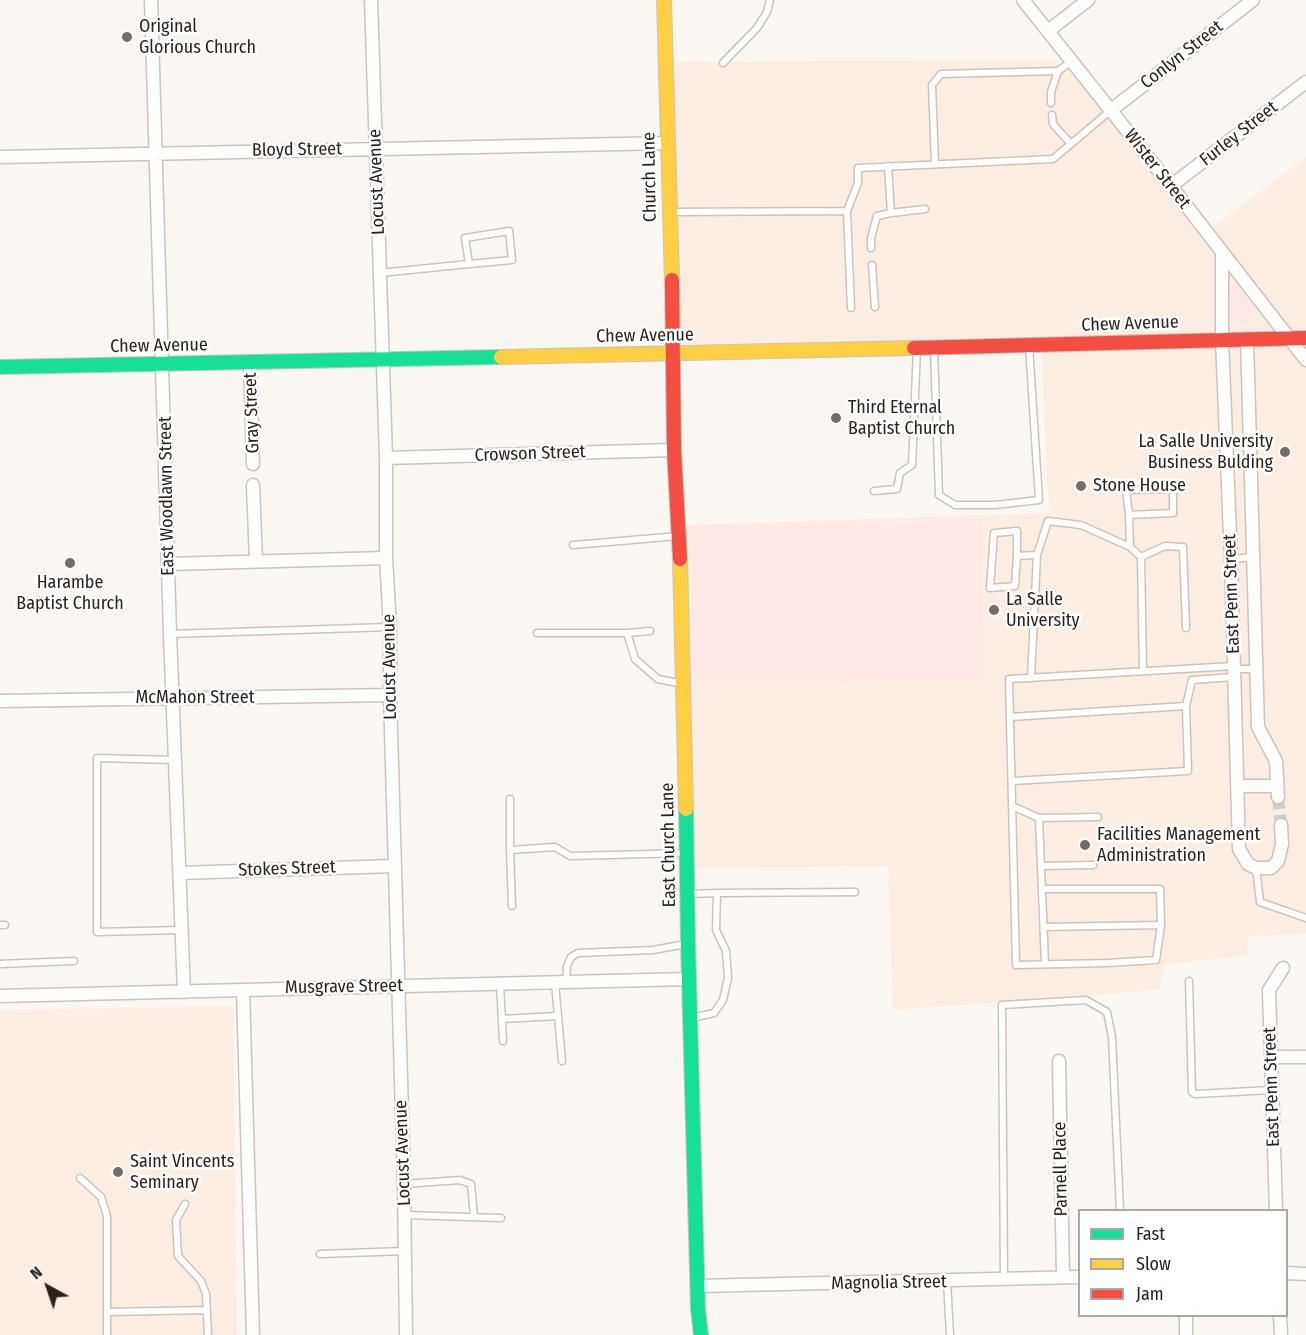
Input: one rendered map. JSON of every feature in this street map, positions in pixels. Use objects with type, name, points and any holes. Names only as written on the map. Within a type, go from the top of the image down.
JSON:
[{"type":"street","name":"East Woodlawn Street","points":[[152,0],[170,634],[184,992]]},
{"type":"street","name":"Locust Avenue","points":[[371,0],[386,458],[386,558],[390,627],[394,866],[406,1251],[406,1335]]},
{"type":"street","name":"Church Lane","points":[[664,0],[667,62],[666,143],[674,354]]},
{"type":"street","name":"Wister Street","points":[[1023,0],[1172,186],[1306,360]]},
{"type":"street","points":[[1048,31],[1088,0]]},
{"type":"street","name":"Conlyn Street","points":[[1110,111],[1253,0]]},
{"type":"street","name":"Furley Street","points":[[1172,186],[1306,82]]},
{"type":"street","name":"Bloyd Street","points":[[0,157],[666,143]]},
{"type":"street","name":"East Penn Street","points":[[1221,252],[1239,849],[1248,864],[1256,868]]},
{"type":"street","name":"Chew Avenue","points":[[0,367],[674,354],[1306,338]]},
{"type":"street","name":"East Penn Street","points":[[1237,786],[1278,791],[1276,760],[1258,727],[1247,339]]},
{"type":"street","name":"East Church Lane","points":[[674,354],[674,450],[679,536],[698,1309],[701,1335]]},
{"type":"street","name":"Gray Street","points":[[250,362],[253,464]]},
{"type":"street","name":"Crowson Street","points":[[386,458],[674,450]]},
{"type":"street","points":[[253,485],[256,561]]},
{"type":"street","points":[[168,564],[386,558]]},
{"type":"street","name":"McMahon Street","points":[[0,701],[390,695]]},
{"type":"street","points":[[1256,868],[1271,867],[1278,861],[1282,844],[1281,825]]},
{"type":"street","name":"Stokes Street","points":[[180,873],[394,866]]},
{"type":"street","name":"East Penn Street","points":[[1276,1209],[1269,990],[1284,968]]},
{"type":"street","name":"Musgrave Street","points":[[0,996],[689,979]]},
{"type":"street","points":[[243,990],[254,1335]]},
{"type":"street","points":[[1271,1057],[1306,1057]]},
{"type":"street","name":"Parnell Place","points":[[1059,1061],[1063,1277]]},
{"type":"street","points":[[1288,1273],[1306,1274]]},
{"type":"street","name":"Magnolia Street","points":[[698,1287],[1078,1277]]},
{"type":"street","points":[[1186,1317],[1186,1335]]},
{"type":"street","points":[[1280,1317],[1281,1335]]},
{"type":"lane","points":[[723,63],[757,28],[767,12],[770,0]]},
{"type":"lane","points":[[936,164],[933,85],[941,74],[1058,71],[1072,62]]},
{"type":"lane","points":[[1052,103],[1051,92],[1058,71]]},
{"type":"lane","points":[[851,308],[847,211],[858,183],[858,168],[1053,159],[1110,111]]},
{"type":"lane","points":[[1052,115],[1053,124],[1071,144]]},
{"type":"lane","points":[[888,166],[891,213]]},
{"type":"lane","points":[[871,248],[871,238],[877,216],[925,209]]},
{"type":"lane","points":[[669,212],[847,211]]},
{"type":"lane","points":[[380,273],[512,260],[509,231],[465,238],[469,264]]},
{"type":"lane","points":[[872,265],[875,307]]},
{"type":"lane","points":[[934,347],[939,495],[956,505],[995,505],[1039,500],[1029,345]]},
{"type":"lane","points":[[874,491],[897,489],[900,473],[912,465],[916,348]]},
{"type":"lane","points":[[1129,515],[1173,513],[1173,489],[1126,490],[1130,547]]},
{"type":"lane","points":[[1032,678],[1037,555],[1048,521],[1081,525],[1130,547],[1141,557],[1143,671]]},
{"type":"lane","points":[[1017,531],[1017,556],[1015,586],[990,588],[994,533],[1017,531]]},
{"type":"lane","points":[[573,546],[679,536]]},
{"type":"lane","points":[[1141,557],[1165,546],[1183,547],[1186,628]]},
{"type":"lane","points":[[1017,556],[1037,555]]},
{"type":"lane","points":[[1231,559],[1254,557]]},
{"type":"lane","points":[[170,634],[390,627]]},
{"type":"lane","points":[[537,633],[650,631]]},
{"type":"lane","points":[[627,633],[635,659],[658,679],[683,685]]},
{"type":"lane","points":[[1042,889],[1160,889],[1161,925],[1156,960],[1016,965],[1009,679],[1143,671],[1257,669]]},
{"type":"lane","points":[[1012,782],[1188,771],[1186,706],[1192,680],[1234,671]]},
{"type":"lane","points":[[1010,717],[1186,706]]},
{"type":"lane","points":[[175,760],[98,758],[97,932],[182,930]]},
{"type":"lane","points":[[510,799],[512,906]]},
{"type":"lane","points":[[1012,806],[1039,818],[1098,817]]},
{"type":"lane","points":[[1039,818],[1045,964]]},
{"type":"lane","points":[[510,850],[555,847],[570,856],[688,852]]},
{"type":"lane","points":[[1041,866],[1093,865]]},
{"type":"lane","points":[[1256,868],[1260,902],[1306,918]]},
{"type":"lane","points":[[689,894],[855,892]]},
{"type":"lane","points":[[691,1018],[714,1013],[723,1000],[728,978],[726,951],[716,930],[717,893]]},
{"type":"lane","points":[[1044,927],[1161,925]]},
{"type":"lane","points":[[562,1061],[558,1016],[560,983],[571,957],[578,953],[653,950],[688,943]]},
{"type":"lane","points":[[0,964],[74,961]]},
{"type":"lane","points":[[1189,981],[1192,1092],[1196,1094],[1272,1090]]},
{"type":"lane","points":[[500,984],[503,1041]]},
{"type":"lane","points":[[1004,1279],[1002,1005],[1086,1000],[1107,1012],[1112,1037],[1120,1209]]},
{"type":"lane","points":[[502,1019],[558,1016]]},
{"type":"lane","points":[[80,1178],[101,1197],[107,1216],[107,1335]]},
{"type":"lane","points":[[404,1184],[460,1180],[471,1184],[474,1217]]},
{"type":"lane","points":[[185,1204],[176,1220],[178,1256],[201,1281],[206,1294],[208,1335]]},
{"type":"lane","points":[[405,1215],[501,1218]]},
{"type":"lane","points":[[320,1254],[406,1251]]},
{"type":"lane","points":[[947,1281],[950,1335]]},
{"type":"lane","points":[[107,1312],[207,1310]]},
{"type":"shaded area","name":"La Salle University","points":[[1054,60],[1060,66],[1076,67],[1206,232],[1306,157],[1306,934],[1249,936],[1247,956],[1165,964],[1159,990],[893,1010],[888,866],[688,868],[679,525],[1049,513],[1041,345],[674,354],[667,62]]},
{"type":"shaded area","points":[[1229,273],[1254,306],[1247,324],[1231,322]]},
{"type":"shaded area","points":[[982,520],[984,679],[694,685],[691,526]]},
{"type":"shaded area","name":"Saint Vincents Seminary","points":[[233,1006],[237,1335],[0,1335],[0,1010]]},
{"type":"tunnel","points":[[1278,797],[1281,825]]},
{"type":"traffic: fast","points":[[0,367],[501,357]]},
{"type":"traffic: fast","points":[[686,809],[698,1309],[701,1335]]},
{"type":"traffic: slow","points":[[664,0],[672,280]]},
{"type":"traffic: slow","points":[[501,357],[914,348]]},
{"type":"traffic: slow","points":[[680,559],[686,809]]},
{"type":"traffic: jam","points":[[672,280],[674,450],[680,559]]},
{"type":"traffic: jam","points":[[914,348],[1306,338]]},
{"type":"place","name":"Original Glorious Church","points":[[127,37]]},
{"type":"place","name":"Third Eternal Baptist Church","points":[[836,418]]},
{"type":"place","name":"La Salle University Business Bulding","points":[[1285,452]]},
{"type":"place","name":"Stone House","points":[[1081,486]]},
{"type":"place","name":"Harambe Baptist Church","points":[[70,563]]},
{"type":"place","name":"La Salle University","points":[[994,610]]},
{"type":"place","name":"Facilities Management Administration","points":[[1085,845]]},
{"type":"place","name":"Saint Vincents Seminary","points":[[118,1172]]}]
